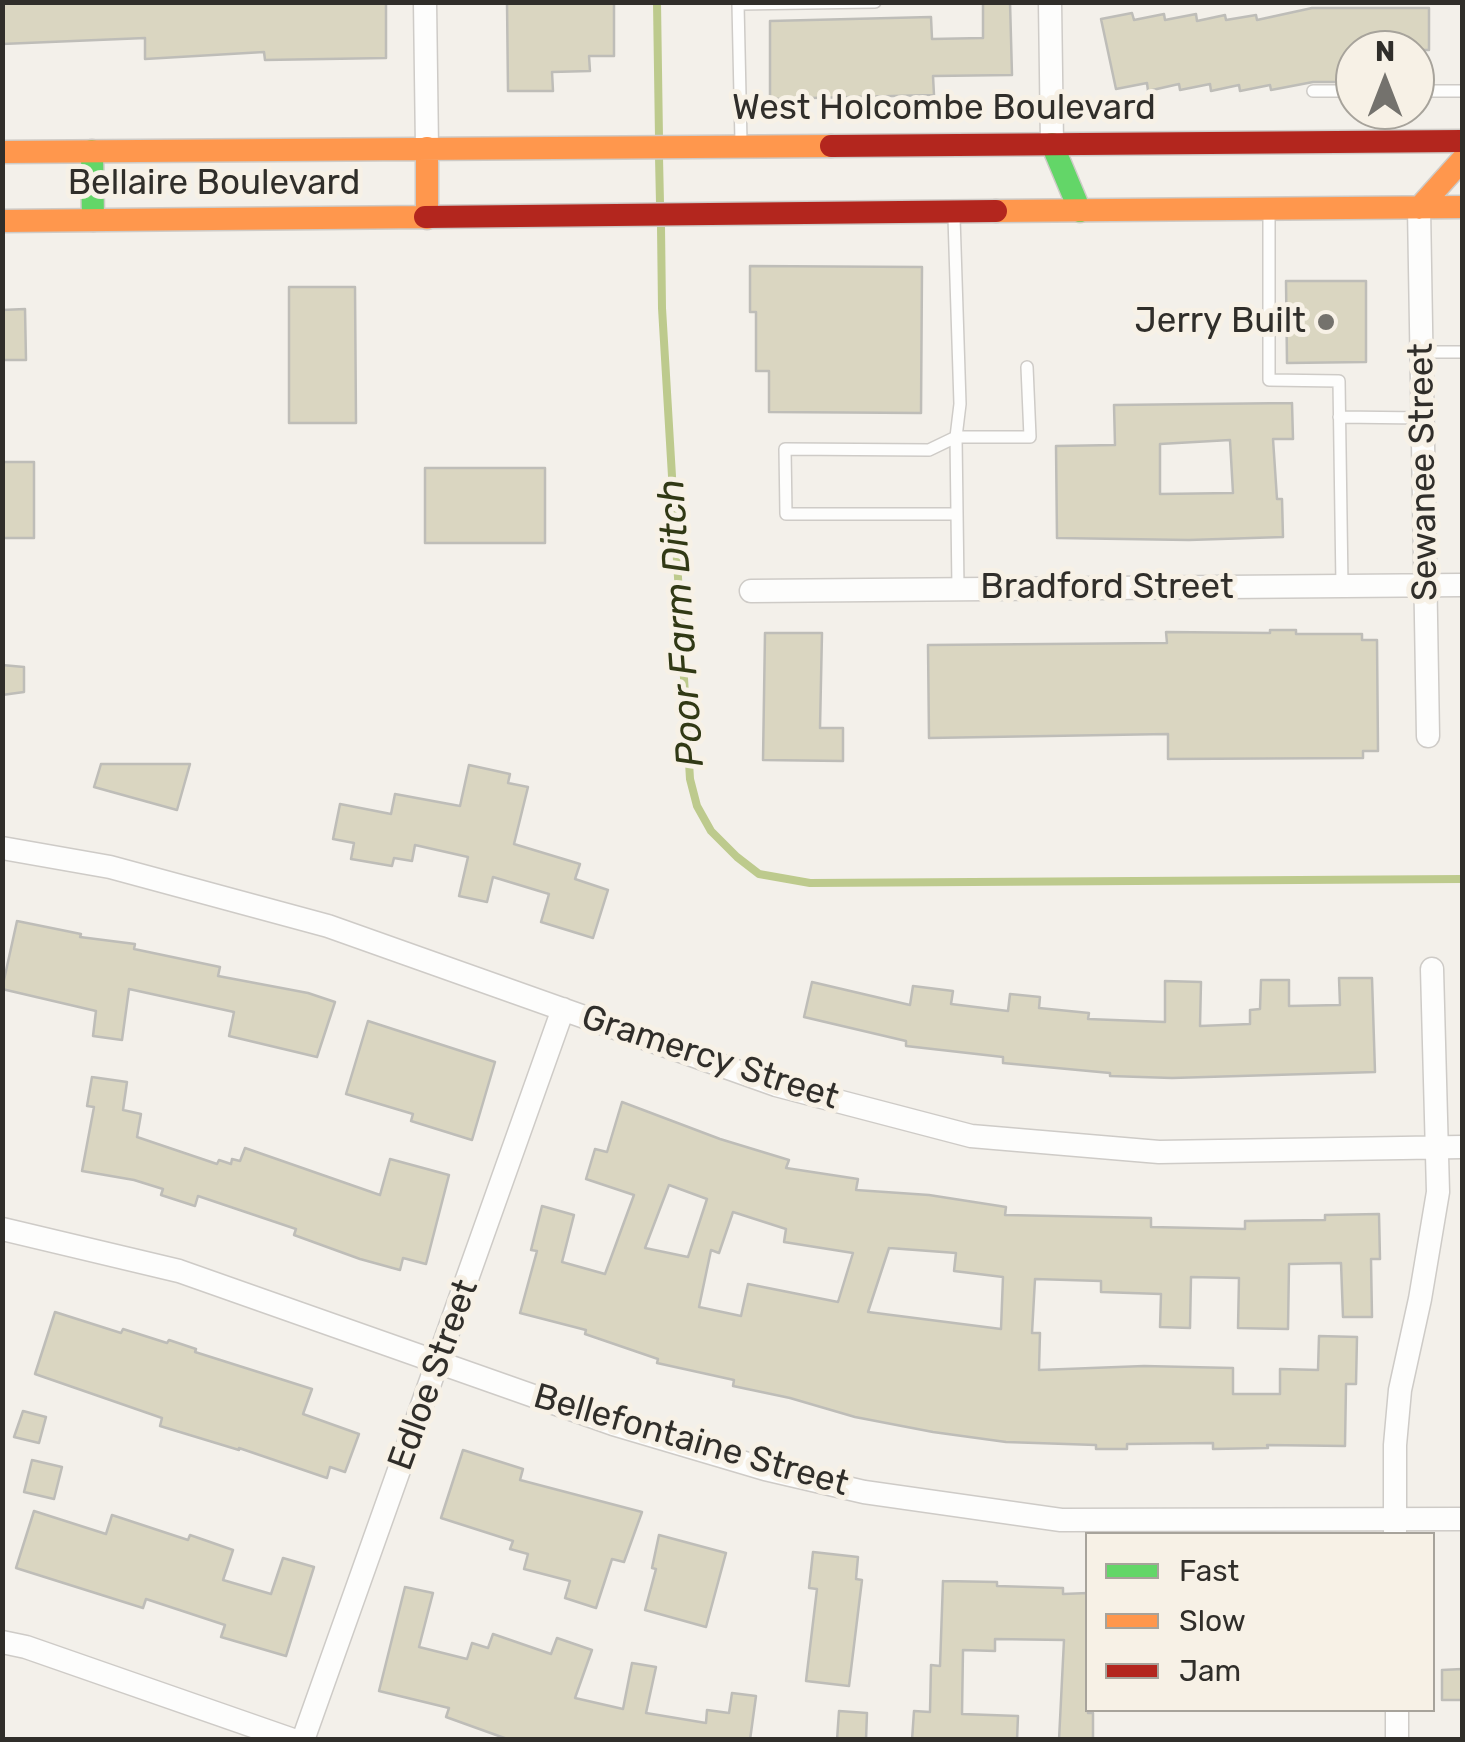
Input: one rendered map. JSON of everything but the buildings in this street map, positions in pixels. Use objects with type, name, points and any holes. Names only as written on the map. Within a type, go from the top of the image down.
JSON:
[{"type":"main road","name":"West Holcombe Boulevard","points":[[426,148],[1462,141]]},
{"type":"main road","points":[[1052,144],[1080,211]]},
{"type":"main road","name":"Bellaire Boulevard","points":[[2,152],[426,148]]},
{"type":"main road","points":[[426,148],[427,218],[1462,207]]},
{"type":"main road","points":[[92,151],[93,220]]},
{"type":"main road","points":[[1420,208],[1462,160]]},
{"type":"main road","name":"Bellaire Boulevard","points":[[2,221],[427,218]]},
{"type":"street","points":[[424,2],[426,148]]},
{"type":"street","points":[[1050,2],[1052,144]]},
{"type":"street","name":"Sewanee Street","points":[[1420,208],[1428,736]]},
{"type":"street","name":"Bradford Street","points":[[751,591],[1462,584]]},
{"type":"street","name":"Gramercy Street","points":[[2,848],[110,867],[328,926],[776,1085],[971,1136],[1159,1152],[1462,1147]]},
{"type":"street","points":[[1395,1527],[1394,1444],[1400,1390],[1438,1192],[1432,969]]},
{"type":"street","name":"Edloe Street","points":[[303,1740],[563,1009]]},
{"type":"street","name":"Bellefontaine Street","points":[[2,1229],[179,1270],[612,1424],[765,1469],[864,1492],[1061,1520],[1395,1527],[1462,1519]]},
{"type":"street","points":[[2,1642],[294,1740]]},
{"type":"street","points":[[1397,1712],[1397,1740]]},
{"type":"lane","points":[[733,146],[738,4],[875,2]]},
{"type":"lane","points":[[1314,92],[1335,91]]},
{"type":"lane","points":[[1435,91],[1462,91]]},
{"type":"lane","points":[[1269,210],[1270,380],[1339,381],[1342,586]]},
{"type":"lane","points":[[954,212],[960,404],[956,438],[958,589]]},
{"type":"lane","points":[[1422,352],[1462,352]]},
{"type":"lane","points":[[957,514],[786,514],[785,449],[930,450],[956,438],[1030,437],[1027,367]]},
{"type":"lane","points":[[1339,417],[1423,418]]},
{"type":"waterway","name":"Poor Farm Ditch","points":[[657,2],[659,138]]},
{"type":"waterway","name":"Poor Farm Ditch","points":[[659,157],[660,203]]},
{"type":"waterway","name":"Poor Farm Ditch","points":[[661,227],[662,308],[690,779],[697,806],[711,831],[737,857],[759,874],[810,883],[1462,879]]},
{"type":"traffic: fast","points":[[1052,144],[1080,211]]},
{"type":"traffic: fast","points":[[92,151],[93,220]]},
{"type":"traffic: slow","points":[[2,152],[831,146]]},
{"type":"traffic: slow","points":[[427,148],[427,218]]},
{"type":"traffic: slow","points":[[1419,208],[1462,160]]},
{"type":"traffic: slow","points":[[996,211],[1462,207]]},
{"type":"traffic: slow","points":[[2,221],[425,217]]},
{"type":"traffic: jam","points":[[831,146],[1462,141]]},
{"type":"traffic: jam","points":[[425,217],[996,211]]},
{"type":"place","name":"Jerry Built","points":[[1326,322]]}]
